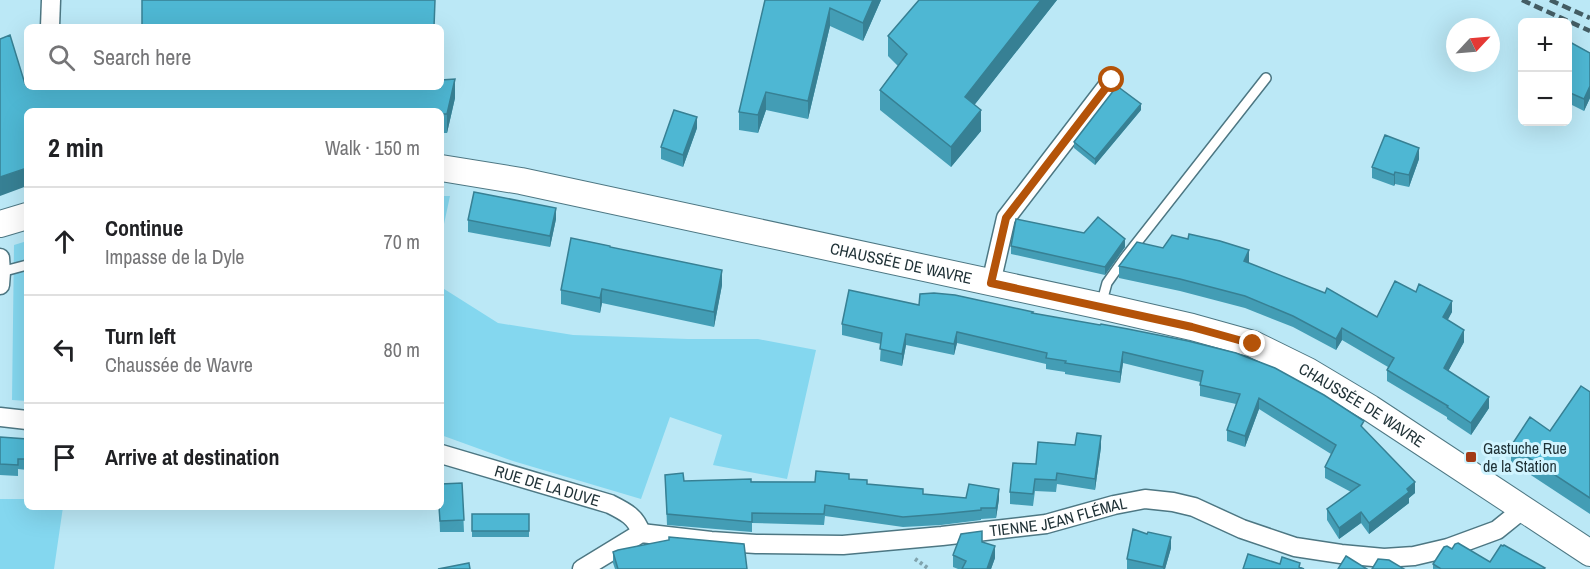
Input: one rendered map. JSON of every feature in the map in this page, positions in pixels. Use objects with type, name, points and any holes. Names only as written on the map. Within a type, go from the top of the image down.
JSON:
[{"type":"main road","name":"CHAUSSÉE DE WAVRE","points":[[444,168],[521,181],[1101,306],[1253,344],[1308,371],[1370,408],[1590,553]]},
{"type":"main road","points":[[0,224],[24,217]]},
{"type":"street","points":[[50,24],[51,0]]},
{"type":"street","points":[[991,283],[1006,218],[1112,80]]},
{"type":"street","points":[[0,417],[24,420]]},
{"type":"street","name":"RUE DE LA DUVE","points":[[444,455],[610,504],[632,516],[641,533]]},
{"type":"street","name":"TIENNE JEAN FLÉMAL","points":[[641,533],[744,543],[843,545],[1046,524],[1123,503],[1145,500],[1173,502],[1194,507],[1242,529],[1295,547],[1384,558],[1414,556],[1448,549],[1497,530],[1523,509]]},
{"type":"street","points":[[582,569],[641,533]]},
{"type":"lane","points":[[1101,306],[1107,283],[1124,259],[1266,78]]},
{"type":"lane","points":[[0,272],[24,266]]},
{"type":"shaded area","points":[[444,196],[450,196],[444,224]]},
{"type":"shaded area","points":[[24,242],[24,401],[12,400],[14,245]]},
{"type":"shaded area","points":[[444,289],[498,323],[573,335],[758,339],[816,350],[787,479],[713,465],[722,435],[670,417],[641,499],[513,461],[444,436]]},
{"type":"shaded area","points":[[0,499],[24,499],[24,510],[63,510],[54,569],[0,569]]},
{"type":"building","points":[[142,0],[435,0],[434,24],[142,24]]},
{"type":"building","points":[[765,0],[873,0],[863,23],[830,8],[808,101],[766,92],[758,115],[739,112]]},
{"type":"building","points":[[919,0],[1041,0],[965,97],[981,110],[951,147],[880,90],[907,54],[888,36]]},
{"type":"building","points":[[10,35],[24,81],[24,90],[444,90],[444,80],[455,79],[447,114],[444,114],[444,108],[24,108],[24,169],[0,177],[0,39]]},
{"type":"building","points":[[1572,43],[1590,53],[1590,86],[1584,99],[1572,94]]},
{"type":"building","points":[[1117,86],[1141,104],[1095,159],[1074,142]]},
{"type":"building","points":[[674,110],[697,117],[683,155],[661,147]]},
{"type":"building","points":[[1385,135],[1419,148],[1409,175],[1395,172],[1394,175],[1372,167]]},
{"type":"building","points":[[474,192],[556,208],[550,236],[468,220]]},
{"type":"building","points":[[1098,217],[1125,239],[1105,267],[1011,246],[1016,219],[1084,233]]},
{"type":"building","points":[[1189,234],[1249,250],[1244,261],[1325,293],[1327,288],[1377,317],[1395,281],[1416,292],[1419,284],[1452,301],[1443,317],[1464,330],[1444,368],[1489,397],[1471,423],[1448,406],[1387,370],[1394,358],[1342,328],[1336,339],[1293,316],[1245,296],[1119,266],[1137,242],[1163,248],[1172,235],[1188,239]]},
{"type":"building","points":[[571,238],[722,270],[714,312],[602,289],[600,298],[561,290]]},
{"type":"building","points":[[849,290],[919,305],[920,294],[955,295],[1032,313],[1128,329],[1236,353],[1275,368],[1324,395],[1364,421],[1361,426],[1415,482],[1407,489],[1409,492],[1369,523],[1361,512],[1339,528],[1327,509],[1360,485],[1325,467],[1336,445],[1259,398],[1245,436],[1227,430],[1240,394],[1200,385],[1203,371],[1123,352],[1120,372],[1065,363],[1066,361],[1046,358],[1047,353],[957,332],[954,344],[906,334],[902,354],[880,349],[882,333],[842,324]]},
{"type":"building","points":[[1581,386],[1590,392],[1590,498],[1511,446],[1530,417],[1550,431]]},
{"type":"building","points":[[1077,433],[1101,436],[1095,479],[1057,473],[1056,480],[1035,479],[1033,494],[1010,492],[1013,463],[1036,464],[1038,442],[1075,445]]},
{"type":"building","points":[[0,437],[24,439],[24,459],[18,459],[18,465],[0,464]]},
{"type":"building","points":[[816,471],[849,474],[849,479],[867,480],[867,484],[923,489],[923,494],[966,498],[969,484],[999,489],[996,508],[903,517],[825,505],[824,514],[752,513],[752,522],[667,514],[665,475],[683,473],[684,481],[751,479],[751,482],[815,482]]},
{"type":"building","points":[[462,483],[464,520],[440,521],[439,510],[444,510],[444,484]]},
{"type":"building","points":[[472,514],[529,514],[529,531],[472,531]]},
{"type":"building","points":[[1133,529],[1147,534],[1148,532],[1171,537],[1163,567],[1127,559]]},
{"type":"building","points":[[982,531],[982,542],[995,546],[987,569],[962,569],[966,561],[953,555],[961,534]]},
{"type":"building","points":[[669,537],[744,544],[747,569],[618,569],[613,552],[669,540]]},
{"type":"building","points":[[1458,543],[1490,562],[1501,545],[1504,545],[1545,568],[1441,569],[1433,564],[1444,547],[1452,549]]},
{"type":"building","points":[[1248,554],[1280,564],[1282,557],[1300,563],[1299,567],[1304,569],[1243,569]]},
{"type":"building","points":[[1346,556],[1367,569],[1338,569]]},
{"type":"building","points":[[1378,559],[1389,560],[1404,569],[1372,569]]},
{"type":"building","points":[[469,563],[470,569],[438,569]]},
{"type":"railway","points":[[1522,0],[1590,31]]},
{"type":"railway","points":[[1550,0],[1590,18]]},
{"type":"place","name":"Gastuche Rue de la Station","points":[[1471,457]]},
{"type":"route","points":[[1112,80],[1006,218],[991,283],[1192,327],[1253,344]]}]
